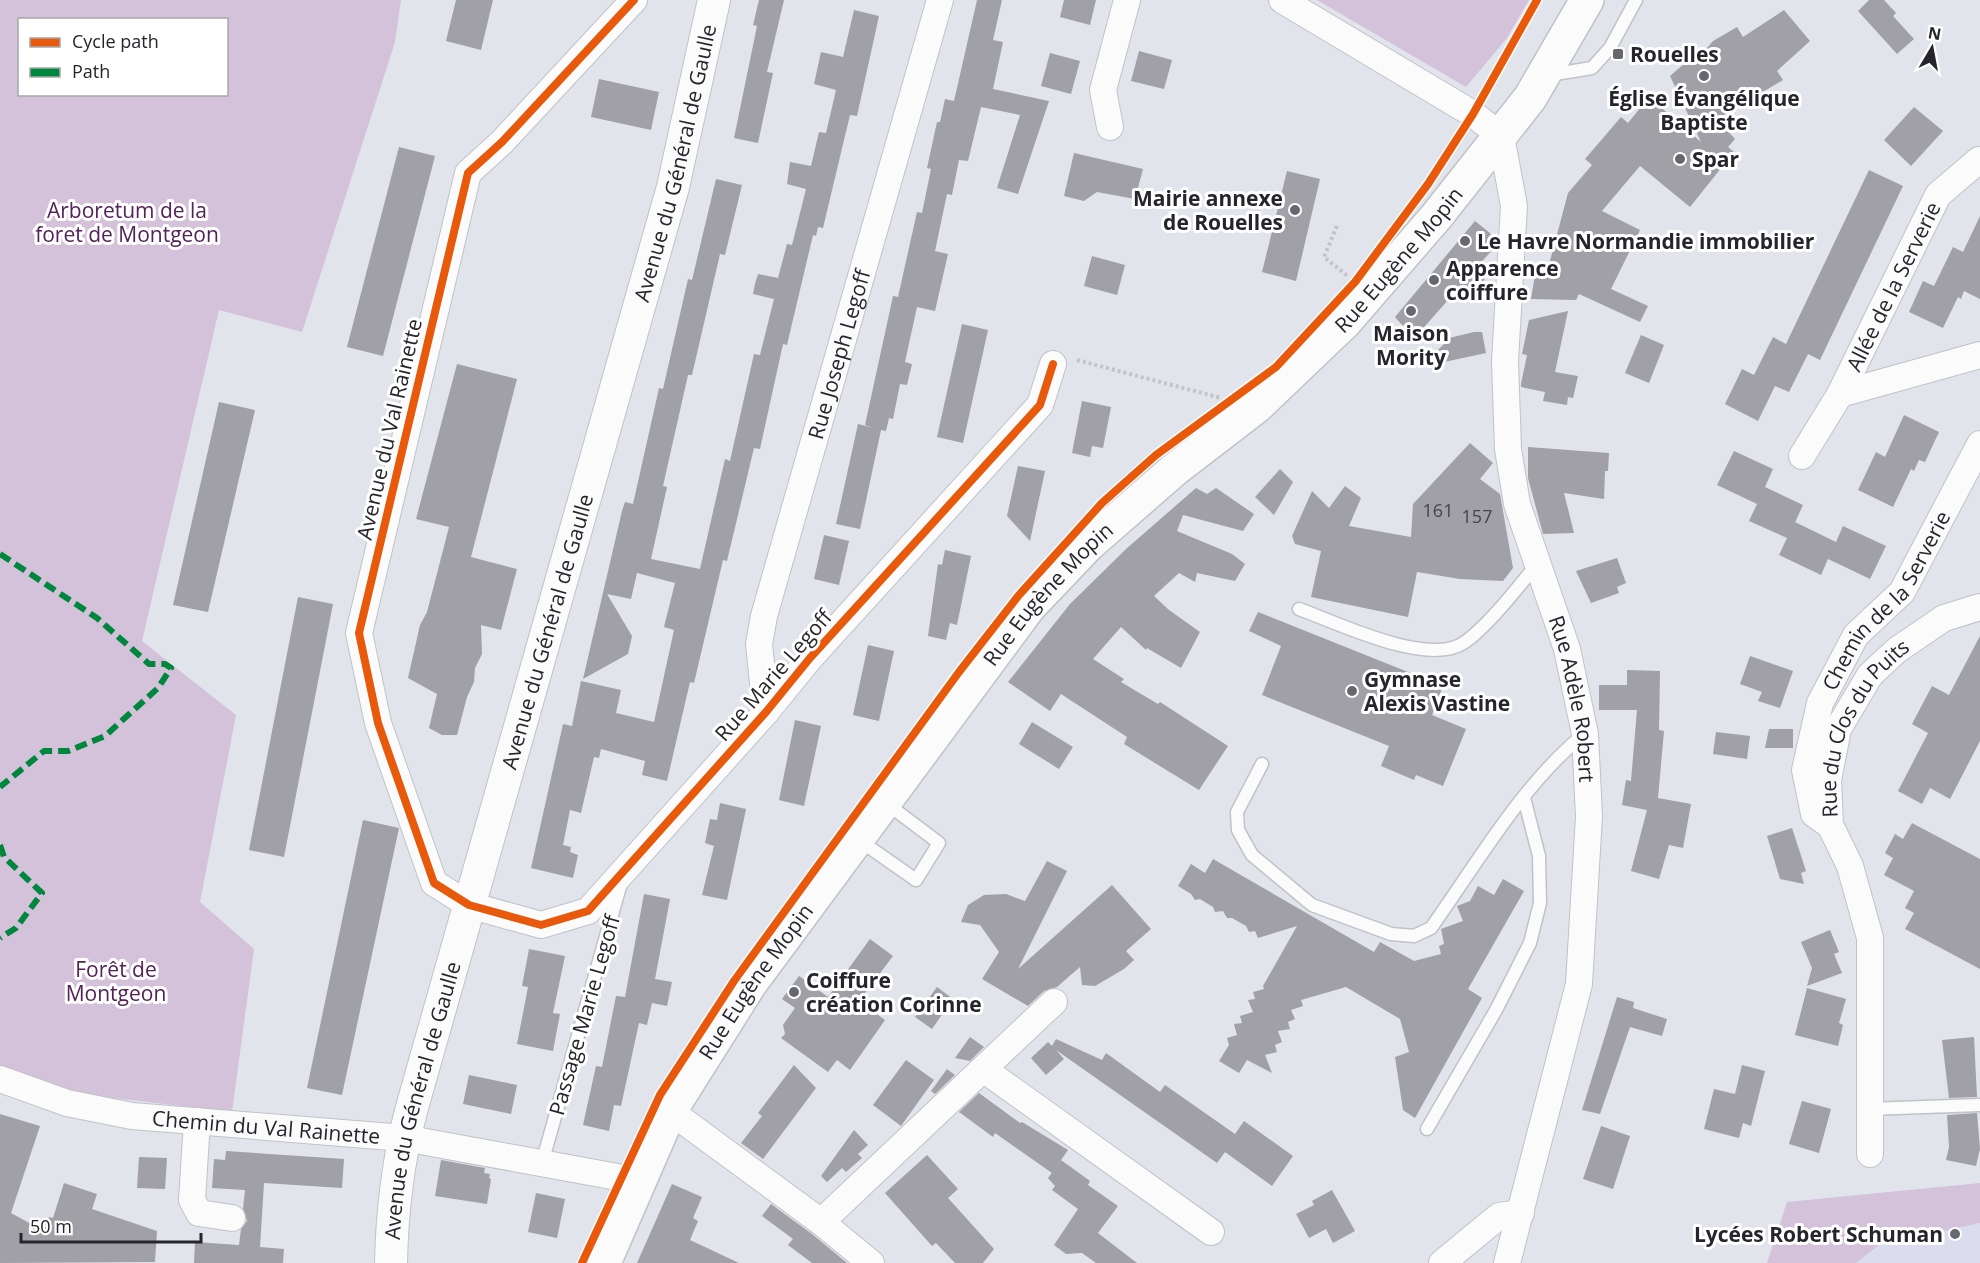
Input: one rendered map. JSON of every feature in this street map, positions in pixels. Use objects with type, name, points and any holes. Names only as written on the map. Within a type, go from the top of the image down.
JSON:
[{"type":"main road","name":"Rue Eugène Mopin","points":[[604,1263],[670,1111],[750,984],[1029,607],[1088,544],[1174,471],[1256,407],[1345,322],[1436,217],[1501,136],[1544,75],[1587,0]]},
{"type":"street","name":"Avenue du Val Rainette","points":[[469,905],[434,883],[378,723],[359,633],[468,173],[502,142],[634,0]]},
{"type":"street","name":"Avenue du Général de Gaulle","points":[[392,1263],[392,1218],[404,1138],[673,187],[714,0]]},
{"type":"street","name":"Rue Joseph Legoff","points":[[766,712],[759,644],[764,616],[940,0]]},
{"type":"street","points":[[1110,127],[1103,90],[1128,0]]},
{"type":"street","points":[[1282,0],[1473,114],[1501,136]]},
{"type":"street","name":"Rue Adèle Robert","points":[[1501,136],[1514,206],[1505,361],[1508,449],[1517,504],[1567,649],[1585,734],[1589,816],[1579,984],[1507,1263]]},
{"type":"street","name":"Allée de la Serverie","points":[[1802,456],[1840,394],[1938,195],[1979,160]]},
{"type":"street","name":"Allée de la Serverie","points":[[1840,394],[1980,355]]},
{"type":"street","name":"Rue Marie Legoff","points":[[469,905],[541,925],[588,911],[766,712],[810,658],[1040,405],[1053,364]]},
{"type":"street","name":"Chemin de la Serverie","points":[[1830,825],[1814,814],[1805,770],[1820,702],[1856,635],[1902,592],[1980,444]]},
{"type":"street","name":"Rue du Clos du Puits","points":[[1870,1154],[1872,994],[1870,938],[1850,866],[1830,825],[1827,780],[1838,729],[1870,675],[1897,650],[1944,618],[1980,607]]},
{"type":"street","points":[[821,1222],[1054,1002]]},
{"type":"street","points":[[983,1070],[1211,1232]]},
{"type":"street","name":"Chemin du Val Rainette","points":[[0,1079],[67,1103],[132,1116],[404,1138],[639,1181]]},
{"type":"street","points":[[670,1111],[821,1222],[872,1263]]},
{"type":"street","points":[[196,1121],[192,1200],[199,1213],[232,1218]]},
{"type":"street","points":[[1442,1263],[1499,1216],[1521,1213]]},
{"type":"lane","points":[[1544,75],[1592,68],[1610,48],[1636,0]]},
{"type":"lane","points":[[1299,609],[1412,650],[1438,651],[1465,643],[1537,564]]},
{"type":"lane","points":[[1262,764],[1237,812],[1238,830],[1252,855],[1312,905],[1391,934],[1414,936],[1431,928],[1524,798],[1566,749],[1585,734]]},
{"type":"lane","points":[[1427,1129],[1496,1010],[1530,943],[1540,903],[1539,856],[1524,798]]},
{"type":"lane","points":[[858,840],[916,880],[939,843],[885,803]]},
{"type":"lane","name":"Passage Marie Legoff","points":[[542,1163],[626,867]]},
{"type":"lane","points":[[1869,1109],[1980,1105]]},
{"type":"path","points":[[1337,226],[1324,257],[1353,281],[1361,273]]},
{"type":"path","points":[[1053,364],[1068,358],[1230,401]]},
{"type":"path","points":[[1221,408],[1230,401]]},
{"type":"shaded area","name":"Lycées Robert Schuman","points":[[1980,1223],[1980,1263],[1856,1263],[1879,1245]]},
{"type":"green space","points":[[0,0],[401,0],[395,42],[302,332],[219,310],[142,641],[236,715],[200,902],[254,949],[232,1112],[21,1087],[0,1078]]},
{"type":"green space","points":[[1317,0],[1529,0],[1507,38],[1466,87]]},
{"type":"green space","points":[[1980,1183],[1980,1223],[1879,1245],[1856,1263],[1767,1263],[1787,1202]]},
{"type":"building","points":[[456,0],[493,0],[481,50],[446,41]]},
{"type":"building","points":[[759,0],[784,0],[767,72],[773,73],[758,143],[734,138],[757,26],[753,25]]},
{"type":"building","points":[[977,0],[1002,0],[993,40],[1003,42],[993,89],[1049,101],[1018,194],[997,188],[1020,115],[981,107],[968,161],[959,160],[952,195],[947,194],[935,251],[948,254],[935,311],[917,307],[905,362],[912,364],[907,385],[900,384],[893,419],[889,418],[886,431],[881,430],[860,529],[836,524],[858,424],[874,428],[865,425],[893,296],[898,297],[917,212],[922,213],[931,169],[927,168],[937,122],[940,122],[945,99],[954,101]]},
{"type":"building","points":[[1064,0],[1096,0],[1090,25],[1060,17]]},
{"type":"building","points":[[1869,0],[1884,0],[1896,13],[1893,16],[1914,39],[1897,54],[1858,11]]},
{"type":"building","points":[[854,10],[879,16],[857,116],[850,115],[823,228],[818,227],[816,236],[813,235],[787,345],[783,344],[760,449],[754,448],[727,561],[723,560],[694,683],[690,682],[667,781],[642,775],[645,761],[601,749],[599,758],[594,757],[581,813],[570,810],[563,845],[571,847],[570,852],[578,855],[573,878],[531,868],[563,724],[572,726],[581,681],[621,690],[616,713],[654,722],[674,630],[664,627],[675,583],[637,573],[631,599],[607,594],[632,636],[628,654],[583,679],[622,511],[625,502],[633,504],[659,388],[663,389],[688,279],[692,280],[716,179],[742,185],[725,255],[720,254],[692,375],[688,375],[663,486],[667,487],[651,559],[700,569],[725,459],[730,461],[754,354],[760,355],[774,299],[753,294],[755,284],[758,274],[778,278],[787,244],[792,245],[806,189],[787,184],[790,162],[811,166],[819,132],[826,133],[836,90],[814,84],[821,52],[843,57]]},
{"type":"building","points":[[1784,10],[1810,41],[1777,71],[1783,80],[1717,119],[1735,139],[1728,147],[1734,152],[1690,207],[1640,166],[1602,211],[1640,230],[1611,289],[1648,306],[1640,322],[1579,294],[1576,300],[1531,299],[1535,275],[1546,276],[1568,193],[1592,165],[1585,159],[1621,117],[1628,123],[1649,97],[1701,142],[1670,76],[1692,57],[1702,54],[1713,41],[1737,27],[1743,37]]},
{"type":"building","points":[[1139,51],[1172,60],[1164,89],[1131,81]]},
{"type":"building","points":[[1050,53],[1080,61],[1071,94],[1041,86]]},
{"type":"building","points":[[599,79],[659,92],[651,130],[591,117]]},
{"type":"building","points":[[1914,107],[1943,131],[1911,166],[1884,140]]},
{"type":"building","points":[[399,147],[435,156],[383,356],[347,347]]},
{"type":"building","points":[[1074,153],[1143,169],[1135,199],[1097,192],[1084,201],[1064,196]]},
{"type":"building","points":[[1869,170],[1903,186],[1820,360],[1808,354],[1789,392],[1775,386],[1758,421],[1725,404],[1742,369],[1754,375],[1773,337],[1786,344]]},
{"type":"building","name":"Mairie annexe de Rouelles","points":[[1287,171],[1320,179],[1296,281],[1262,272]]},
{"type":"building","points":[[1980,216],[1980,299],[1964,291],[1961,299],[1958,297],[1943,328],[1909,312],[1923,281],[1934,286],[1953,247],[1963,252]]},
{"type":"building","points":[[1475,221],[1490,233],[1496,246],[1475,269],[1485,279],[1468,299],[1449,299],[1418,334],[1401,324],[1395,317]]},
{"type":"building","points":[[1092,256],[1125,265],[1117,295],[1084,286]]},
{"type":"building","points":[[1568,311],[1555,372],[1578,376],[1573,398],[1568,397],[1567,405],[1543,401],[1545,392],[1521,387],[1521,384],[1527,355],[1522,354],[1529,320]]},
{"type":"building","points":[[962,324],[988,330],[963,443],[937,437]]},
{"type":"building","points":[[1482,332],[1486,353],[1421,367],[1445,343],[1445,339]]},
{"type":"building","points":[[1641,335],[1664,345],[1649,383],[1625,373]]},
{"type":"building","points":[[457,364],[517,379],[471,557],[517,569],[501,630],[481,625],[482,654],[475,668],[474,682],[467,697],[457,735],[442,735],[429,728],[437,694],[408,678],[420,625],[427,612],[449,527],[416,519]]},
{"type":"building","points":[[1082,401],[1111,407],[1103,448],[1092,446],[1090,457],[1072,453]]},
{"type":"building","points":[[219,402],[255,410],[208,612],[173,605]]},
{"type":"building","points":[[1904,415],[1939,432],[1925,462],[1919,460],[1914,471],[1911,469],[1893,507],[1858,490],[1876,452],[1885,457]]},
{"type":"building","points":[[1470,443],[1493,463],[1480,479],[1500,494],[1513,568],[1503,581],[1460,579],[1417,572],[1408,617],[1311,597],[1321,551],[1295,544],[1292,536],[1312,491],[1329,508],[1345,486],[1361,498],[1349,526],[1411,537],[1413,504]]},
{"type":"building","points":[[1528,447],[1609,453],[1608,471],[1605,471],[1604,499],[1564,493],[1574,533],[1543,534],[1528,478]]},
{"type":"building","points":[[1734,451],[1773,469],[1765,487],[1803,505],[1795,522],[1836,542],[1843,526],[1886,546],[1870,579],[1828,559],[1821,575],[1779,555],[1787,538],[1749,521],[1757,504],[1717,485]]},
{"type":"building","points":[[1018,466],[1045,471],[1030,541],[1007,516]]},
{"type":"building","points":[[1280,469],[1293,482],[1274,515],[1255,497]]},
{"type":"building","points":[[1196,488],[1207,494],[1216,488],[1254,514],[1243,531],[1183,515],[1177,531],[1232,554],[1245,564],[1235,581],[1197,573],[1195,582],[1179,573],[1154,596],[1200,632],[1181,668],[1147,648],[1146,650],[1121,627],[1093,659],[1124,679],[1121,682],[1158,704],[1160,702],[1228,746],[1199,790],[1124,744],[1127,737],[1061,694],[1050,711],[1008,682],[1070,604],[1126,549]]},
{"type":"building","points":[[824,535],[849,541],[839,585],[814,579]]},
{"type":"building","points":[[945,550],[971,556],[957,625],[950,623],[946,640],[928,636],[938,564],[942,565]]},
{"type":"building","points":[[1617,558],[1626,583],[1617,587],[1619,593],[1591,603],[1576,571]]},
{"type":"building","points":[[298,597],[333,604],[284,857],[249,850]]},
{"type":"building","name":"Gymnase Alexis Vastine","points":[[1258,612],[1443,686],[1432,715],[1466,729],[1443,786],[1416,775],[1414,780],[1381,766],[1389,746],[1262,695],[1281,646],[1249,631]]},
{"type":"building","points":[[1980,636],[1980,741],[1950,799],[1930,788],[1922,804],[1898,791],[1928,733],[1912,724],[1932,686],[1949,695]]},
{"type":"building","points":[[868,645],[894,651],[879,721],[853,715]]},
{"type":"building","points":[[1750,656],[1793,671],[1780,708],[1758,701],[1762,692],[1740,684]]},
{"type":"building","points":[[1627,670],[1660,671],[1659,730],[1664,731],[1658,798],[1691,804],[1683,848],[1669,845],[1659,879],[1631,871],[1647,810],[1622,805],[1626,780],[1631,781],[1637,710],[1599,710],[1599,685],[1627,685]]},
{"type":"building","points":[[795,720],[821,726],[804,806],[779,800]]},
{"type":"building","points":[[1032,722],[1073,747],[1059,769],[1019,744]]},
{"type":"building","points":[[1769,729],[1793,729],[1793,748],[1765,748]]},
{"type":"building","points":[[1716,732],[1750,736],[1747,759],[1713,754]]},
{"type":"building","points":[[720,803],[746,809],[727,900],[702,895],[714,846],[705,843],[710,819],[717,820]]},
{"type":"building","points":[[363,820],[399,828],[342,1095],[307,1088]]},
{"type":"building","points":[[1912,823],[1980,859],[1980,969],[1905,929],[1914,913],[1905,908],[1914,891],[1884,875],[1893,858],[1885,853],[1895,834],[1903,839]]},
{"type":"building","points":[[1792,828],[1806,871],[1801,873],[1804,884],[1780,879],[1767,836]]},
{"type":"building","points":[[1213,859],[1374,952],[1380,942],[1414,961],[1441,954],[1439,946],[1444,944],[1441,929],[1463,921],[1457,906],[1470,901],[1478,886],[1494,895],[1503,879],[1524,891],[1468,989],[1482,998],[1415,1118],[1403,1110],[1395,1057],[1409,1052],[1400,1019],[1346,987],[1301,1000],[1303,1006],[1291,1010],[1295,1019],[1288,1022],[1290,1029],[1278,1031],[1282,1042],[1275,1045],[1277,1052],[1265,1055],[1272,1073],[1247,1060],[1239,1073],[1219,1061],[1229,1045],[1227,1038],[1237,1035],[1234,1024],[1242,1023],[1240,1016],[1253,1012],[1248,1000],[1255,999],[1253,992],[1264,989],[1263,986],[1297,926],[1258,938],[1255,931],[1249,932],[1246,926],[1232,918],[1227,918],[1223,911],[1215,912],[1213,907],[1200,899],[1195,900],[1191,894],[1178,886],[1191,864],[1205,873]]},
{"type":"building","points":[[1047,861],[1067,871],[1018,969],[1112,885],[1151,929],[1126,951],[1134,960],[1124,969],[1095,986],[1082,985],[1080,967],[1057,987],[1044,991],[1028,1006],[982,979],[999,952],[980,925],[961,922],[968,905],[984,895],[1006,894],[1025,901]]},
{"type":"building","points":[[644,894],[670,899],[655,979],[672,982],[667,1006],[652,1003],[647,1025],[639,1023],[621,1106],[614,1105],[609,1131],[583,1125],[596,1066],[602,1067],[616,996],[625,997]]},
{"type":"building","points":[[1830,930],[1839,952],[1834,954],[1842,973],[1807,986],[1812,968],[1801,942]]},
{"type":"building","points":[[870,939],[893,956],[859,1001],[885,1020],[850,1070],[837,1060],[828,1072],[781,1038],[785,1034],[783,1025],[795,1008],[782,999],[799,976],[828,997]]},
{"type":"building","points":[[529,949],[565,956],[553,1013],[560,1014],[553,1051],[517,1044],[528,987],[522,986]]},
{"type":"building","points":[[937,987],[953,999],[932,1029],[915,1017]]},
{"type":"building","points":[[1807,988],[1846,999],[1839,1023],[1843,1025],[1838,1046],[1795,1035]]},
{"type":"building","points":[[1617,997],[1634,1002],[1633,1008],[1667,1019],[1662,1036],[1630,1027],[1600,1114],[1582,1110]]},
{"type":"building","points":[[970,1037],[984,1047],[970,1061],[955,1058]]},
{"type":"building","points":[[1974,1037],[1977,1097],[1949,1098],[1942,1040]]},
{"type":"building","points":[[1056,1039],[1102,1060],[1106,1053],[1160,1092],[1165,1085],[1235,1134],[1244,1121],[1293,1156],[1272,1186],[1225,1152],[1217,1163],[1056,1050],[1064,1059],[1046,1075],[1031,1058],[1048,1042],[1052,1046]]},
{"type":"building","points":[[906,1060],[934,1080],[901,1126],[873,1105]]},
{"type":"building","points":[[794,1065],[816,1088],[763,1159],[741,1143],[762,1116],[758,1113]]},
{"type":"building","points":[[1742,1065],[1765,1071],[1751,1126],[1743,1123],[1739,1138],[1704,1129],[1714,1089],[1735,1094]]},
{"type":"building","points":[[947,1069],[955,1075],[935,1094],[931,1091]]},
{"type":"building","points":[[469,1075],[517,1085],[511,1114],[463,1104]]},
{"type":"building","points":[[979,1093],[1020,1123],[1022,1122],[1068,1150],[1052,1173],[995,1133],[993,1137],[959,1112]]},
{"type":"building","points":[[1802,1101],[1831,1109],[1819,1153],[1789,1144]]},
{"type":"building","points":[[1977,1113],[1980,1149],[1976,1166],[1946,1160],[1949,1147],[1947,1115]]},
{"type":"building","points":[[0,1114],[40,1126],[11,1213],[44,1231],[49,1217],[53,1218],[64,1183],[97,1194],[92,1209],[157,1231],[155,1262],[0,1263]]},
{"type":"building","points":[[1601,1126],[1630,1136],[1613,1189],[1583,1179]]},
{"type":"building","points":[[854,1130],[868,1145],[858,1154],[862,1158],[846,1172],[842,1168],[827,1182],[821,1176]]},
{"type":"building","points":[[226,1151],[344,1159],[342,1188],[264,1183],[260,1247],[284,1249],[283,1263],[194,1263],[195,1242],[239,1245],[241,1229],[247,1221],[243,1208],[245,1190],[212,1188],[214,1159],[225,1160]]},
{"type":"building","points":[[927,1155],[958,1189],[948,1198],[994,1249],[983,1263],[955,1263],[936,1243],[932,1246],[885,1193]]},
{"type":"building","points":[[139,1157],[167,1158],[165,1189],[137,1188]]},
{"type":"building","points":[[441,1160],[485,1168],[484,1173],[490,1174],[491,1179],[487,1204],[435,1196]]},
{"type":"building","points":[[1061,1160],[1090,1181],[1088,1185],[1118,1206],[1098,1233],[1137,1263],[1096,1263],[1082,1253],[1066,1254],[1054,1245],[1078,1209],[1052,1190],[1055,1186],[1048,1178]]},
{"type":"building","points":[[672,1184],[702,1197],[693,1218],[698,1221],[690,1240],[739,1263],[637,1263]]},
{"type":"building","points":[[1332,1190],[1355,1231],[1333,1243],[1326,1229],[1309,1238],[1296,1214],[1314,1205],[1312,1201]]},
{"type":"building","points":[[536,1193],[565,1199],[557,1238],[528,1232]]},
{"type":"building","points":[[771,1204],[847,1263],[812,1263],[788,1245],[793,1239],[762,1216]]},
{"type":"marked path","points":[[0,554],[97,618],[149,664],[165,664],[171,668],[158,688],[105,736],[68,751],[44,751],[0,787]]},
{"type":"marked path","points":[[0,845],[4,857],[42,893],[16,928],[0,938]]},
{"type":"cycle path","points":[[634,0],[502,142],[468,173],[359,633],[378,723],[434,883],[469,905],[541,925],[588,911],[766,712],[810,658],[1040,405],[1053,364]]},
{"type":"cycle path","points":[[582,1263],[660,1095],[734,981],[959,672],[1019,595],[1102,503],[1156,455],[1276,367],[1355,282],[1428,184],[1473,114],[1537,0]]},
{"type":"place","name":"Rouelles","points":[[1618,54]]},
{"type":"place","name":"Église Évangélique Baptiste","points":[[1704,76]]},
{"type":"place","name":"Spar","points":[[1680,159]]},
{"type":"place","name":"Mairie annexe de Rouelles","points":[[1295,210]]},
{"type":"place","name":"Le Havre Normandie immobilier","points":[[1465,241]]},
{"type":"place","name":"Apparence coiffure","points":[[1434,280]]},
{"type":"place","name":"Maison Mority","points":[[1411,311]]},
{"type":"place","name":"Gymnase Alexis Vastine","points":[[1352,691]]},
{"type":"place","name":"Coiffure création Corinne","points":[[794,992]]},
{"type":"place","name":"Lycées Robert Schuman","points":[[1955,1234]]},
{"type":"park label","name":"Arboretum de la foret de Montgeon","points":[[127,222]]},
{"type":"park label","name":"Forêt de Montgeon","points":[[116,981]]}]
